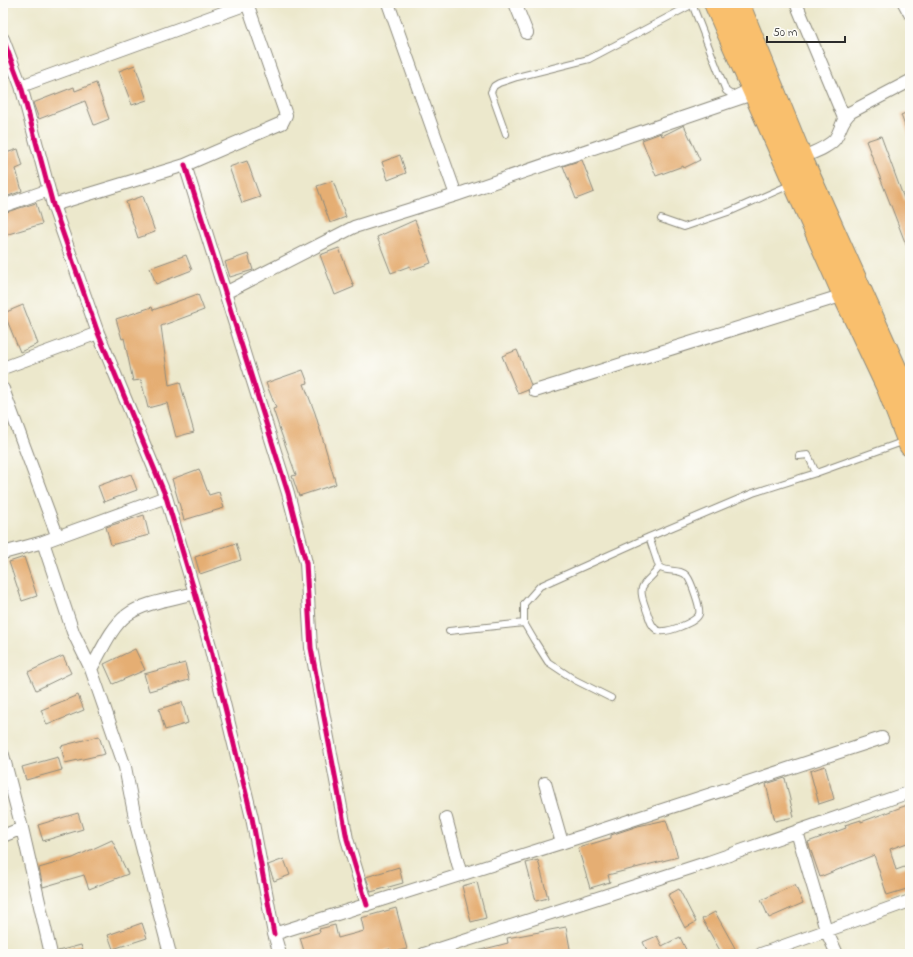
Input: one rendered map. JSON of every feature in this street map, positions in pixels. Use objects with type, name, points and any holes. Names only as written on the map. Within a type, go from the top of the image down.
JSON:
[{"type":"highway","points":[[715,3],[844,295],[888,388],[909,442]]},
{"type":"highway","points":[[738,3],[857,286],[906,378],[910,401]]},
{"type":"street","points":[[21,86],[247,3],[286,115],[285,120],[282,123],[185,165],[53,205]]},
{"type":"street","points":[[388,3],[456,195]]},
{"type":"street","points":[[515,3],[527,33]]},
{"type":"street","points":[[796,3],[844,118]]},
{"type":"street","points":[[904,3],[910,14]]},
{"type":"street","points":[[3,39],[21,86],[53,205],[98,333],[166,497],[210,646],[252,818],[274,934],[280,954]]},
{"type":"street","points":[[802,158],[836,138],[844,118],[851,112],[910,81]]},
{"type":"street","points":[[225,293],[354,228],[456,195],[754,89]]},
{"type":"street","points":[[185,165],[288,493],[306,563],[311,648],[347,839],[366,905]]},
{"type":"street","points":[[3,206],[49,190]]},
{"type":"street","points":[[535,391],[844,295]]},
{"type":"street","points":[[3,368],[98,333]]},
{"type":"street","points":[[3,389],[57,535]]},
{"type":"street","points":[[3,553],[43,542],[57,535],[166,497]]},
{"type":"street","points":[[43,542],[73,632],[91,670],[125,767],[137,828],[170,954]]},
{"type":"street","points":[[91,670],[109,638],[126,616],[136,610],[195,593]]},
{"type":"street","points":[[274,934],[562,843],[882,738]]},
{"type":"street","points":[[3,755],[22,828],[51,954]]},
{"type":"street","points":[[545,783],[562,843]]},
{"type":"street","points":[[424,954],[797,832],[910,792]]},
{"type":"street","points":[[446,818],[461,875]]},
{"type":"street","points":[[3,836],[22,828]]},
{"type":"street","points":[[797,832],[826,930],[837,954]]},
{"type":"street","points":[[761,954],[910,901]]},
{"type":"lane","points":[[506,134],[491,92],[494,86],[517,77],[589,59],[694,3],[694,9],[726,91],[732,95],[754,89]]},
{"type":"lane","points":[[661,219],[684,227],[731,212],[795,182]]},
{"type":"lane","points":[[611,698],[575,680],[548,662],[524,623],[524,604],[540,586],[649,537],[753,493],[909,442]]},
{"type":"lane","points":[[799,456],[808,455],[816,473]]},
{"type":"lane","points":[[649,537],[659,567],[667,571],[682,573],[687,577],[700,608],[699,615],[695,620],[665,632],[658,631],[653,627],[641,595],[644,584],[652,577],[659,567]]},
{"type":"lane","points":[[450,631],[524,623]]},
{"type":"building","points":[[135,65],[147,100],[132,105],[119,71]]},
{"type":"building","points":[[96,83],[109,119],[94,125],[85,101],[39,119],[33,103],[74,87],[75,91]]},
{"type":"building","points":[[910,111],[910,137],[909,137],[901,115]]},
{"type":"building","points":[[684,125],[700,160],[684,168],[683,166],[656,176],[642,140],[661,133],[662,136]]},
{"type":"building","points":[[881,136],[910,215],[910,255],[866,141]]},
{"type":"building","points":[[18,149],[23,166],[16,169],[22,191],[3,198],[3,154]]},
{"type":"building","points":[[400,155],[406,173],[388,180],[382,162]]},
{"type":"building","points":[[582,160],[594,192],[576,199],[563,166]]},
{"type":"building","points":[[247,161],[260,197],[242,203],[229,167]]},
{"type":"building","points":[[333,181],[346,217],[330,223],[317,186]]},
{"type":"building","points":[[143,196],[155,232],[138,238],[126,202]]},
{"type":"building","points":[[36,203],[42,224],[5,235],[3,213]]},
{"type":"building","points":[[415,220],[431,263],[411,270],[410,266],[391,273],[377,237]]},
{"type":"building","points":[[339,248],[354,287],[335,295],[320,255]]},
{"type":"building","points":[[248,254],[253,270],[230,277],[225,262]]},
{"type":"building","points":[[186,255],[192,270],[156,284],[150,268]]},
{"type":"building","points":[[198,294],[204,310],[161,326],[169,385],[180,382],[194,432],[176,437],[167,403],[148,408],[141,380],[133,381],[124,338],[122,339],[116,319],[152,307],[153,310]]},
{"type":"building","points":[[23,305],[38,344],[20,352],[4,313]]},
{"type":"building","points":[[517,350],[531,385],[528,390],[518,394],[502,356]]},
{"type":"building","points":[[303,370],[308,383],[304,384],[315,413],[336,484],[299,496],[292,476],[296,475],[273,409],[276,408],[266,383]]},
{"type":"building","points":[[199,469],[209,495],[219,492],[224,508],[184,520],[172,479]]},
{"type":"building","points":[[131,474],[137,490],[104,502],[98,486]]},
{"type":"building","points":[[144,515],[149,535],[111,545],[106,527]]},
{"type":"building","points":[[236,543],[241,560],[200,574],[195,557]]},
{"type":"building","points":[[24,557],[37,596],[22,601],[9,562]]},
{"type":"building","points":[[135,649],[145,670],[113,684],[104,664]]},
{"type":"building","points":[[63,656],[71,673],[36,690],[28,672]]},
{"type":"building","points":[[185,663],[189,680],[149,691],[144,674]]},
{"type":"building","points":[[78,695],[84,710],[47,725],[41,710]]},
{"type":"building","points":[[182,702],[188,723],[165,730],[159,709]]},
{"type":"building","points":[[99,736],[105,754],[65,763],[61,746]]},
{"type":"building","points":[[58,757],[62,770],[26,780],[22,767]]},
{"type":"building","points":[[825,766],[834,799],[819,804],[810,771]]},
{"type":"building","points":[[785,778],[794,817],[775,821],[766,784]]},
{"type":"building","points":[[910,804],[910,842],[890,849],[896,870],[910,865],[910,888],[887,895],[874,855],[820,877],[808,842],[846,828],[845,825],[861,820],[861,822]]},
{"type":"building","points":[[78,813],[83,829],[43,841],[38,825]]},
{"type":"building","points":[[666,820],[678,857],[608,875],[610,882],[590,888],[578,848],[611,838],[611,835],[638,826]]},
{"type":"building","points":[[112,840],[128,874],[89,889],[84,875],[43,887],[39,868],[73,858]]},
{"type":"building","points":[[284,859],[290,875],[274,881],[268,865]]},
{"type":"building","points":[[538,860],[548,898],[536,901],[526,863]]},
{"type":"building","points":[[399,867],[403,883],[371,892],[366,877]]},
{"type":"building","points":[[477,882],[486,918],[471,922],[462,886]]},
{"type":"building","points":[[795,885],[803,903],[769,918],[761,900]]},
{"type":"building","points":[[679,889],[696,922],[685,928],[668,895]]},
{"type":"building","points":[[396,908],[407,949],[391,953],[390,949],[374,954],[305,954],[300,938],[320,932],[319,929],[335,925],[338,938],[364,931],[361,918]]},
{"type":"building","points":[[715,912],[735,948],[724,954],[722,954],[702,919]]},
{"type":"building","points":[[142,923],[147,938],[113,949],[108,935]]},
{"type":"building","points":[[566,927],[571,954],[477,954],[477,951],[508,943],[507,938]]},
{"type":"building","points":[[657,936],[662,946],[680,937],[688,954],[646,954],[648,953],[643,942]]},
{"type":"building","points":[[81,945],[84,954],[58,954],[58,951]]},
{"type":"cycle path","points":[[3,39],[21,86],[53,205],[98,333],[166,497],[210,646],[252,818],[274,934]]},
{"type":"cycle path","points":[[185,165],[288,493],[306,563],[311,648],[347,839],[367,905]]}]
